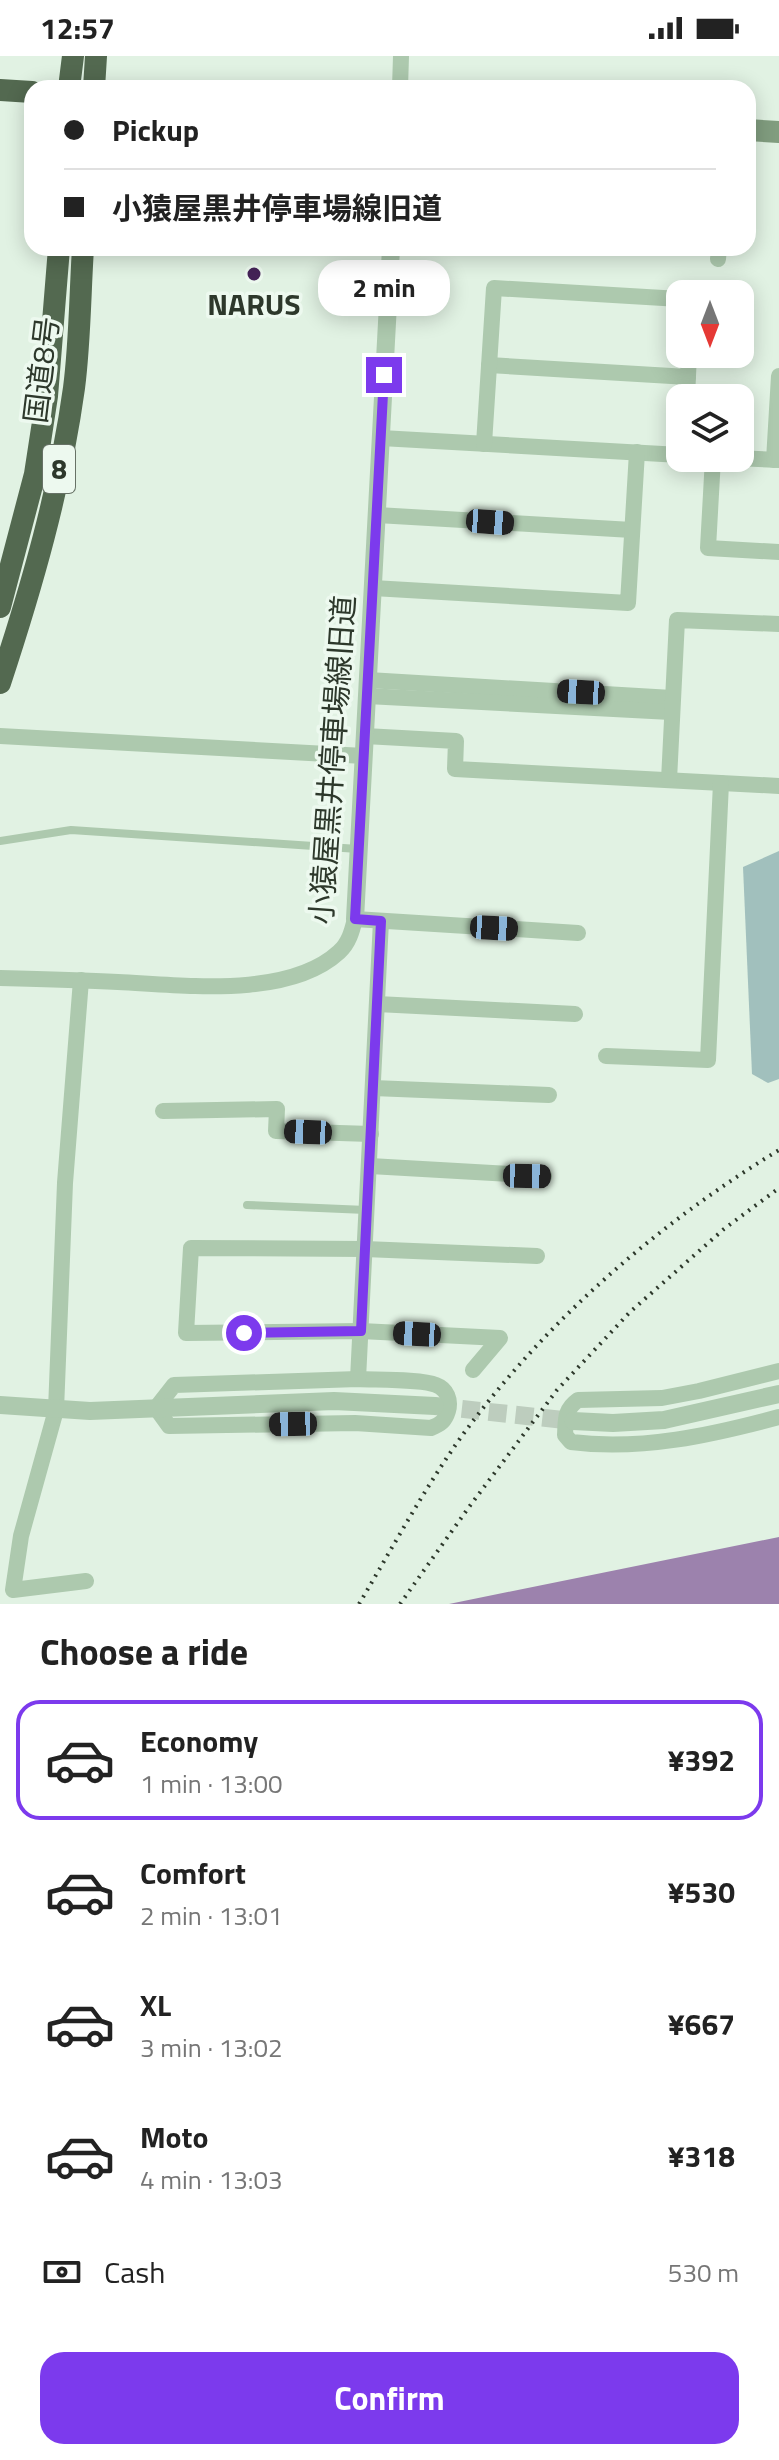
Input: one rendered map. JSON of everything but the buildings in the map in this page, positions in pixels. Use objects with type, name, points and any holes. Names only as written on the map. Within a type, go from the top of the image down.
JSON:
[{"type":"highway","points":[[70,80],[73,56]]},
{"type":"highway","points":[[94,80],[96,56]]},
{"type":"highway","points":[[0,90],[24,92]]},
{"type":"highway","name":"国道8号","points":[[0,607],[35,474],[47,396],[58,256]]},
{"type":"highway","name":"国道8号","points":[[0,683],[32,587],[52,504],[74,387],[82,256]]},
{"type":"main road","points":[[756,131],[779,132]]},
{"type":"street","points":[[400,80],[401,56]]},
{"type":"street","name":"小猿屋黒井停車場線旧道","points":[[0,978],[247,985],[276,981],[308,970],[333,957],[349,939],[355,919],[391,256]]},
{"type":"street","points":[[484,444],[494,288],[666,298]]},
{"type":"street","points":[[489,365],[688,377]]},
{"type":"street","points":[[688,368],[688,384]]},
{"type":"street","points":[[754,459],[776,460],[779,376]]},
{"type":"street","points":[[381,438],[666,454]]},
{"type":"street","points":[[373,588],[628,603],[637,452]]},
{"type":"street","points":[[712,472],[708,548],[779,552]]},
{"type":"street","points":[[377,515],[632,530]]},
{"type":"street","points":[[669,780],[677,620],[779,624]]},
{"type":"street","points":[[367,688],[672,705]]},
{"type":"street","points":[[0,736],[364,756]]},
{"type":"street","points":[[365,736],[456,741],[455,769],[779,786]]},
{"type":"street","points":[[606,1056],[708,1060],[721,783]]},
{"type":"street","points":[[355,919],[578,933]]},
{"type":"street","points":[[358,1379],[381,921]]},
{"type":"street","points":[[81,980],[65,1183],[56,1410],[21,1536],[13,1590],[86,1581]]},
{"type":"street","points":[[377,1004],[575,1014]]},
{"type":"street","points":[[373,1088],[549,1095]]},
{"type":"street","points":[[163,1111],[277,1109],[276,1131],[371,1134]]},
{"type":"street","points":[[370,1166],[544,1176]]},
{"type":"street","points":[[473,1370],[500,1338],[361,1331],[186,1333],[191,1248],[365,1249],[537,1256]]},
{"type":"street","points":[[779,1371],[662,1398],[578,1400],[566,1413],[565,1435],[571,1442],[584,1444],[655,1442],[712,1434],[779,1417]]},
{"type":"street","points":[[358,1379],[435,1384],[446,1392],[450,1404],[446,1418],[431,1428],[355,1423],[169,1426],[156,1408],[174,1385],[358,1379]]},
{"type":"street","points":[[573,1421],[613,1423],[664,1420],[779,1394]]},
{"type":"street","points":[[0,1405],[56,1410],[334,1401],[435,1406]]},
{"type":"lane","points":[[0,841],[71,830],[359,849]]},
{"type":"lane","points":[[247,1205],[367,1210]]},
{"type":"shaded area","points":[[779,851],[779,1079],[768,1083],[752,1074],[743,867]]},
{"type":"shaded area","points":[[779,1537],[779,1604],[449,1604]]},
{"type":"tunnel","points":[[435,1406],[573,1421]]},
{"type":"railway","points":[[359,1604],[464,1433],[532,1351],[608,1276],[649,1242],[734,1178],[779,1150]]},
{"type":"railway","points":[[400,1604],[557,1390],[630,1312],[724,1229],[779,1188]]},
{"type":"place","name":"NARUS","points":[[254,274]]},
{"type":"route","points":[[244,1333],[361,1331],[381,921],[355,919],[384,375]]}]
